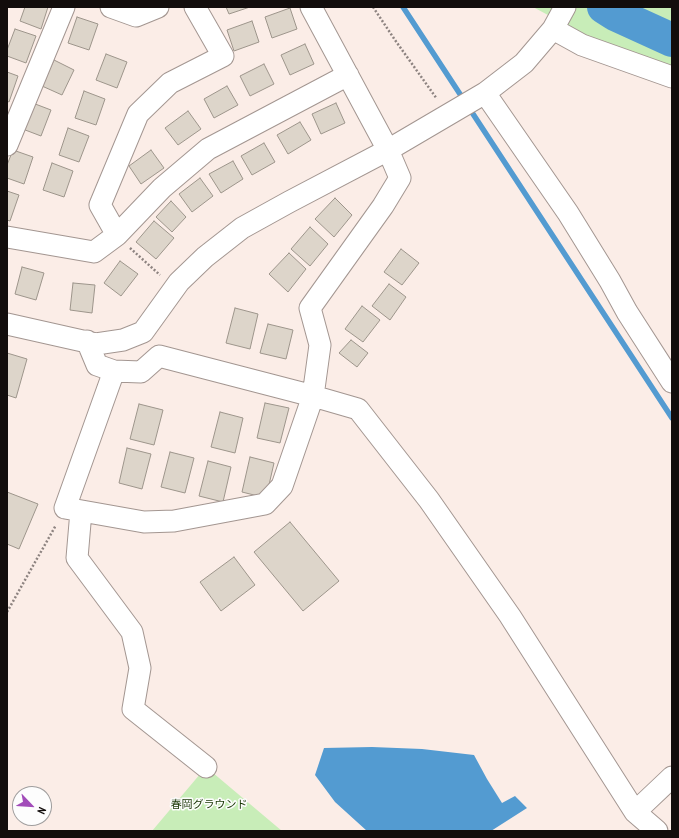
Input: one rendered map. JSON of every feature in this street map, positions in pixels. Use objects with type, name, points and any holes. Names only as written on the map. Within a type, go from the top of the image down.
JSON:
[{"type":"street","points":[[7,145],[64,7]]},
{"type":"street","points":[[111,7],[136,16],[158,7]]},
{"type":"street","points":[[117,235],[100,205],[138,114],[170,83],[223,56],[195,7]]},
{"type":"street","points":[[73,510],[144,522],[174,521],[265,504],[282,486],[312,396],[320,345],[310,308],[383,206],[400,178],[388,150],[311,7]]},
{"type":"street","points":[[7,324],[96,344],[123,340],[143,332],[179,282],[205,257],[242,228],[388,150],[481,95],[524,63],[553,28],[565,7]]},
{"type":"street","points":[[553,28],[582,45],[672,78]]},
{"type":"street","points":[[7,238],[94,252],[117,235],[162,188],[208,149],[348,75]]},
{"type":"street","points":[[481,95],[568,213],[610,281],[627,312],[672,382]]},
{"type":"street","points":[[87,342],[97,365],[114,371],[141,372],[159,356],[358,409],[429,500],[477,567],[635,812],[657,831]]},
{"type":"street","points":[[114,371],[73,510],[77,558],[132,632],[140,668],[134,709],[206,767]]},
{"type":"street","points":[[635,812],[672,778]]},
{"type":"path","points":[[373,7],[395,40],[452,112]]},
{"type":"path","points":[[117,235],[174,288]]},
{"type":"path","points":[[7,612],[73,510]]},
{"type":"green space","points":[[533,7],[672,7],[672,85],[617,52]]},
{"type":"green space","name":"春岡グラウンド","points":[[206,767],[282,831],[152,831]]},
{"type":"water","points":[[372,747],[422,749],[474,755],[502,803],[515,796],[527,808],[491,831],[367,831],[335,802],[315,775],[324,748]]},
{"type":"building","points":[[25,7],[48,7],[41,29],[20,21]]},
{"type":"building","points":[[226,7],[250,7],[229,14]]},
{"type":"building","points":[[290,8],[297,29],[272,38],[265,17]]},
{"type":"building","points":[[77,17],[98,24],[89,50],[68,43]]},
{"type":"building","points":[[252,21],[259,42],[234,51],[227,30]]},
{"type":"building","points":[[15,29],[36,36],[26,63],[7,56],[7,50]]},
{"type":"building","points":[[305,44],[314,64],[290,75],[281,55]]},
{"type":"building","points":[[106,54],[127,62],[117,88],[96,80]]},
{"type":"building","points":[[54,60],[74,70],[62,95],[42,86]]},
{"type":"building","points":[[264,64],[274,84],[250,96],[240,76]]},
{"type":"building","points":[[7,72],[18,76],[9,102],[7,101]]},
{"type":"building","points":[[227,86],[238,105],[214,118],[204,99]]},
{"type":"building","points":[[84,91],[105,99],[96,125],[75,118]]},
{"type":"building","points":[[30,102],[51,110],[41,136],[20,128]]},
{"type":"building","points":[[336,103],[345,123],[321,134],[312,114]]},
{"type":"building","points":[[188,111],[201,129],[178,145],[165,128]]},
{"type":"building","points":[[300,122],[311,140],[288,154],[277,135]]},
{"type":"building","points":[[68,128],[89,136],[79,162],[59,155]]},
{"type":"building","points":[[264,143],[275,162],[252,175],[241,156]]},
{"type":"building","points":[[13,150],[33,157],[24,184],[7,178],[7,165]]},
{"type":"building","points":[[151,150],[164,168],[141,184],[129,166]]},
{"type":"building","points":[[233,161],[243,179],[221,193],[209,174]]},
{"type":"building","points":[[52,163],[73,171],[64,197],[43,190]]},
{"type":"building","points":[[200,178],[213,196],[192,212],[179,194]]},
{"type":"building","points":[[7,191],[19,195],[10,221],[7,220]]},
{"type":"building","points":[[335,198],[352,215],[334,237],[315,219]]},
{"type":"building","points":[[171,201],[186,217],[172,232],[156,217]]},
{"type":"building","points":[[154,221],[174,238],[156,259],[136,242]]},
{"type":"building","points":[[310,227],[328,244],[310,266],[291,249]]},
{"type":"building","points":[[401,249],[419,263],[402,285],[384,272]]},
{"type":"building","points":[[289,253],[306,269],[288,292],[269,274]]},
{"type":"building","points":[[120,261],[138,274],[121,296],[104,283]]},
{"type":"building","points":[[22,267],[44,273],[36,300],[15,294]]},
{"type":"building","points":[[73,283],[95,285],[92,313],[70,310]]},
{"type":"building","points":[[389,284],[406,297],[390,320],[372,306]]},
{"type":"building","points":[[362,306],[380,320],[363,342],[345,329]]},
{"type":"building","points":[[235,308],[258,314],[250,349],[226,343]]},
{"type":"building","points":[[268,324],[293,330],[286,359],[260,353]]},
{"type":"building","points":[[351,340],[368,353],[357,367],[339,353]]},
{"type":"building","points":[[7,353],[27,359],[16,398],[7,395]]},
{"type":"building","points":[[265,403],[289,408],[280,443],[257,438]]},
{"type":"building","points":[[139,404],[163,410],[154,445],[130,439]]},
{"type":"building","points":[[220,412],[243,418],[235,453],[211,447]]},
{"type":"building","points":[[127,448],[151,454],[142,489],[119,483]]},
{"type":"building","points":[[170,452],[194,458],[185,493],[161,487]]},
{"type":"building","points":[[250,457],[274,463],[266,498],[242,492]]},
{"type":"building","points":[[208,461],[231,467],[223,502],[199,496]]},
{"type":"building","points":[[7,492],[38,504],[19,549],[7,544]]},
{"type":"building","points":[[290,522],[339,581],[303,611],[254,552]]},
{"type":"building","points":[[234,557],[255,585],[221,611],[200,582]]},
{"type":"waterway","points":[[403,7],[672,418]]},
{"type":"waterway","points":[[604,7],[615,14],[672,40]]}]
